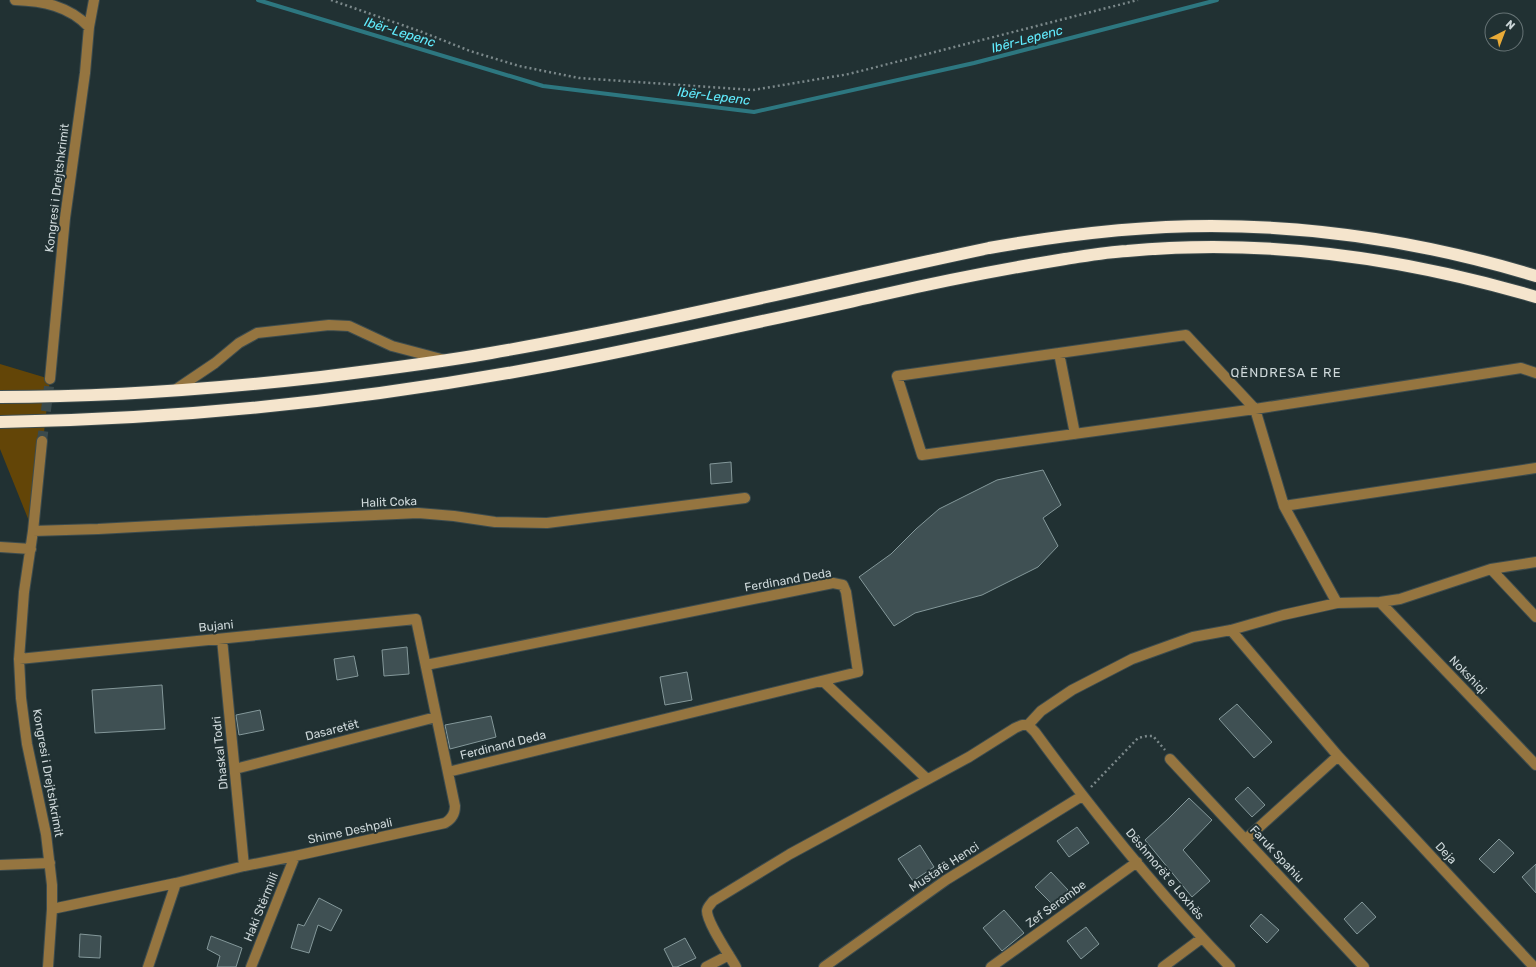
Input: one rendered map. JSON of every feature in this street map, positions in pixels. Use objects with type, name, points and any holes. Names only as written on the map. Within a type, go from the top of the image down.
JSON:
[{"type":"highway","points":[[0,397],[122,394],[262,384],[447,360],[593,334],[988,248],[1035,240],[1128,230],[1210,226],[1259,227],[1326,232],[1457,254],[1536,276]]},
{"type":"highway","points":[[0,422],[85,420],[192,413],[371,395],[438,385],[596,357],[996,270],[1127,250],[1214,247],[1293,250],[1322,253],[1381,261],[1450,274],[1536,297]]},
{"type":"street","points":[[14,0],[50,5],[68,10],[80,17],[89,26]]},
{"type":"street","name":"Kongresi i Drejtshkrimit","points":[[50,380],[65,218],[85,73],[89,26],[94,0]]},
{"type":"street","points":[[175,390],[215,363],[239,343],[257,333],[329,324],[349,326],[392,346],[447,360]]},
{"type":"street","points":[[1337,603],[1284,506],[1255,409],[1186,335],[898,376],[922,455],[1255,409],[1521,368],[1536,373]]},
{"type":"street","points":[[1059,353],[1075,434]]},
{"type":"street","name":"Kongresi i Drejtshkrimit","points":[[42,441],[31,549],[24,592],[19,659],[21,698],[27,744],[46,834],[50,863],[52,909],[48,967]]},
{"type":"street","points":[[1284,506],[1536,468]]},
{"type":"street","name":"Halit Coka","points":[[33,531],[418,513],[495,522],[547,523],[745,498]]},
{"type":"street","points":[[0,547],[31,549]]},
{"type":"street","points":[[736,967],[710,922],[707,912],[713,901],[790,854],[969,757],[1015,728],[1022,725],[1028,725],[1041,711],[1072,690],[1132,659],[1193,637],[1231,630],[1283,615],[1337,603],[1380,602],[1400,599],[1491,569],[1536,562]]},
{"type":"street","points":[[1491,569],[1536,617]]},
{"type":"street","name":"Ferdinand Deda","points":[[426,665],[818,586],[838,583],[843,585],[846,592],[858,672],[448,772]]},
{"type":"street","name":"Nokshiqi","points":[[1380,602],[1536,765]]},
{"type":"street","name":"Bujani","points":[[19,659],[416,619]]},
{"type":"street","name":"Shime Deshpali","points":[[52,909],[176,883],[244,866],[449,821],[455,811],[416,619]]},
{"type":"street","name":"Deja","points":[[1231,630],[1338,756],[1534,967]]},
{"type":"street","name":"Dhaskal Todri","points":[[222,639],[244,866]]},
{"type":"street","points":[[823,681],[927,779]]},
{"type":"street","name":"Dasaretët","points":[[235,769],[436,717]]},
{"type":"street","name":"Dëshmorët e Loxhës","points":[[1028,725],[1035,732],[1082,796],[1137,862],[1202,938],[1230,967]]},
{"type":"street","points":[[1246,839],[1338,756]]},
{"type":"street","name":"Faruk Spahiu","points":[[1170,758],[1364,967]]},
{"type":"street","name":"Mustafë Henci","points":[[824,967],[946,880],[1082,796]]},
{"type":"street","name":"Haki Stërmilli","points":[[251,967],[295,856]]},
{"type":"street","name":"Zef Serembe","points":[[991,967],[1137,862]]},
{"type":"street","points":[[0,865],[50,863]]},
{"type":"street","points":[[148,967],[176,883]]},
{"type":"street","points":[[1163,967],[1202,938]]},
{"type":"street","points":[[706,967],[729,955]]},
{"type":"path","points":[[331,0],[422,32],[470,51],[519,66],[579,78],[753,90],[849,74],[1138,0]]},
{"type":"path","points":[[1082,796],[1138,738],[1153,736],[1160,743],[1170,758]]},
{"type":"shaded area","points":[[0,364],[50,379],[33,531],[0,449]]},
{"type":"building","points":[[731,462],[732,482],[711,484],[710,464]]},
{"type":"building","points":[[1043,470],[1061,505],[1043,518],[1058,546],[1038,567],[982,595],[915,613],[894,626],[859,577],[891,554],[939,509],[997,480]]},
{"type":"building","points":[[407,647],[409,674],[384,676],[382,650]]},
{"type":"building","points":[[354,656],[358,676],[337,680],[334,659]]},
{"type":"building","points":[[687,672],[692,700],[665,705],[660,677]]},
{"type":"building","points":[[162,685],[165,729],[95,733],[92,690]]},
{"type":"building","points":[[1237,704],[1272,742],[1254,758],[1219,719]]},
{"type":"building","points":[[260,710],[264,730],[239,735],[236,715]]},
{"type":"building","points":[[491,716],[496,737],[450,749],[445,725]]},
{"type":"building","points":[[1248,787],[1265,805],[1252,817],[1235,799]]},
{"type":"building","points":[[1189,798],[1212,820],[1183,850],[1210,881],[1192,897],[1145,840]]},
{"type":"building","points":[[1077,827],[1089,843],[1069,857],[1057,841]]},
{"type":"building","points":[[1499,839],[1514,853],[1494,873],[1479,859]]},
{"type":"building","points":[[920,845],[934,867],[913,881],[898,859]]},
{"type":"building","points":[[1536,864],[1536,893],[1522,877]]},
{"type":"building","points":[[1051,872],[1068,890],[1053,905],[1035,887]]},
{"type":"building","points":[[319,898],[342,910],[331,931],[318,925],[309,953],[291,948],[298,924],[304,926]]},
{"type":"building","points":[[1362,902],[1376,917],[1357,934],[1344,919]]},
{"type":"building","points":[[1004,910],[1024,933],[1002,951],[983,928]]},
{"type":"building","points":[[1261,914],[1279,930],[1267,943],[1250,926]]},
{"type":"building","points":[[1086,927],[1099,944],[1081,959],[1067,941]]},
{"type":"building","points":[[80,934],[101,936],[100,958],[79,957]]},
{"type":"building","points":[[211,936],[242,948],[236,967],[217,967],[220,956],[207,949]]},
{"type":"building","points":[[685,938],[696,958],[677,967],[673,967],[664,949]]},
{"type":"waterway","name":"Ibër-Lepenc","points":[[258,0],[543,86],[754,112],[974,63],[1217,0]]},
{"type":"tunnel","points":[[42,441],[50,379]]},
{"type":"district","name":"QËNDRESA E RE","points":[[1286,372]]}]
